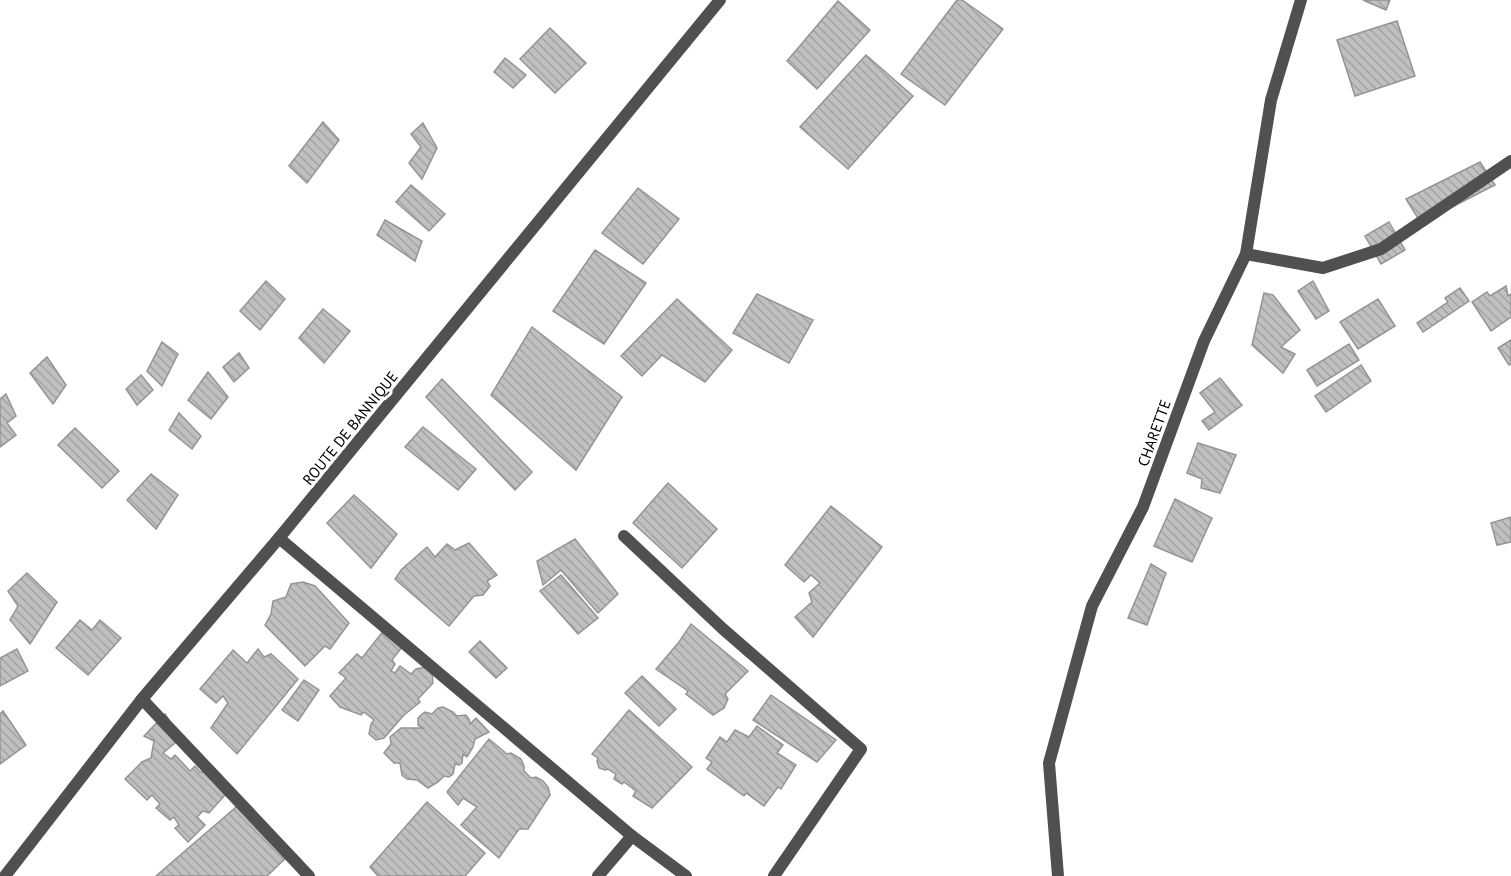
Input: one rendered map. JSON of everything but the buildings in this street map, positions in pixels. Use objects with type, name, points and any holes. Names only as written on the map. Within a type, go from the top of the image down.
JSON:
[{"type":"street","name":"ROUTE DE BANNIQUE","points":[[5,876],[142,699],[279,538],[720,0]]},
{"type":"street","name":"CHARETTE","points":[[1058,876],[1049,763],[1092,606],[1143,507],[1203,341],[1246,254],[1271,100],[1301,0]]},
{"type":"street","points":[[1246,254],[1323,268],[1381,249],[1511,161]]},
{"type":"street","points":[[624,536],[723,629],[861,749],[774,876]]},
{"type":"street","points":[[279,538],[632,836],[686,876]]},
{"type":"street","points":[[142,699],[309,876]]},
{"type":"street","points":[[598,876],[632,836]]}]
